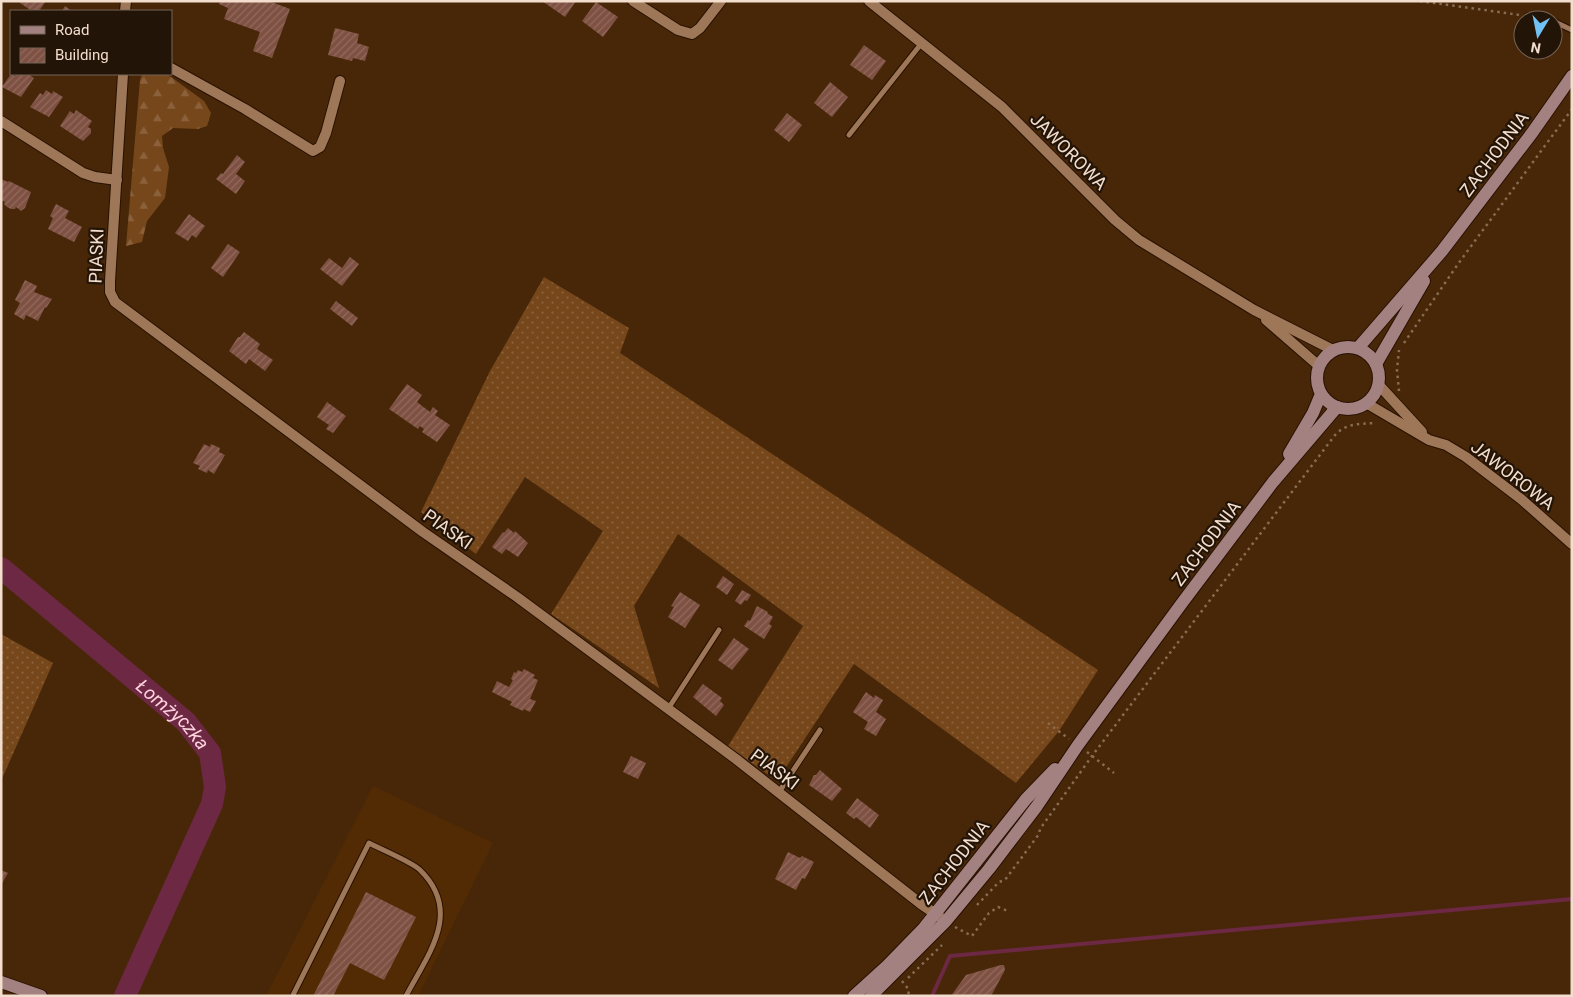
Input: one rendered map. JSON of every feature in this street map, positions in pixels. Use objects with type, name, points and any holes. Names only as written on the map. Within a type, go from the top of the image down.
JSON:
[{"type":"main road","name":"ZACHODNIA","points":[[1358,348],[1442,251],[1532,133],[1572,76]]},
{"type":"main road","name":"ZACHODNIA","points":[[1376,364],[1442,251]]},
{"type":"main road","points":[[1350,347],[1358,348],[1371,357],[1376,364],[1378,384],[1372,397],[1366,403],[1357,408],[1337,407],[1328,402],[1317,386],[1319,366],[1324,357],[1333,350],[1350,347]]},
{"type":"main road","name":"ZACHODNIA","points":[[1273,482],[1313,413],[1321,394]]},
{"type":"main road","name":"ZACHODNIA","points":[[871,996],[940,917],[1026,799],[1078,745],[1273,482],[1337,407]]},
{"type":"main road","name":"ZACHODNIA","points":[[854,996],[940,917]]},
{"type":"main road","points":[[1,982],[41,996]]},
{"type":"street","points":[[633,1],[678,30],[692,34],[700,28],[721,1]]},
{"type":"street","name":"JAWOROWA","points":[[869,1],[1002,107],[1115,220],[1139,240],[1254,310],[1333,350]]},
{"type":"street","points":[[172,69],[245,109],[313,151],[320,147],[326,133],[340,81]]},
{"type":"street","name":"PIASKI","points":[[123,75],[110,281],[110,292],[115,302],[423,532],[517,597],[778,792],[915,900],[940,917]]},
{"type":"street","points":[[1,121],[83,173],[116,180]]},
{"type":"street","name":"JAWOROWA","points":[[1254,310],[1319,366]]},
{"type":"street","name":"JAWOROWA","points":[[1378,384],[1429,440]]},
{"type":"street","name":"JAWOROWA","points":[[1366,403],[1429,440],[1446,445],[1466,457],[1521,499],[1572,544]]},
{"type":"lane","points":[[849,135],[921,44]]},
{"type":"lane","points":[[668,710],[719,630]]},
{"type":"lane","points":[[778,792],[820,730]]},
{"type":"lane","points":[[294,996],[369,843],[420,869],[437,893],[442,916],[438,936],[406,996]]},
{"type":"path","points":[[1420,1],[1513,14]]},
{"type":"path","points":[[1395,402],[1400,388],[1397,370],[1399,350],[1458,264],[1572,109]]},
{"type":"path","points":[[999,882],[1004,880],[1039,834],[1040,829],[1092,756],[1335,435],[1341,429],[1348,426],[1381,421],[1386,414]]},
{"type":"path","points":[[940,917],[972,936],[989,912],[998,908],[1008,911]]},
{"type":"shaded area","points":[[373,786],[493,843],[418,996],[266,996]]},
{"type":"green space","points":[[142,75],[168,75],[204,101],[211,113],[207,126],[198,129],[173,128],[162,136],[163,148],[169,167],[165,198],[147,221],[142,242],[126,246]]},
{"type":"green space","points":[[544,277],[629,328],[620,353],[1098,670],[1059,731],[1016,783],[854,664],[777,781],[728,746],[803,626],[678,534],[634,606],[659,688],[551,614],[603,531],[525,477],[476,554],[421,512],[490,371]]},
{"type":"green space","points":[[1,634],[53,663],[1,781]]},
{"type":"building","points":[[21,1],[46,1],[40,10],[30,10],[20,3]]},
{"type":"building","points":[[220,1],[269,1],[290,9],[272,58],[253,51],[260,32],[224,19],[228,8],[219,4]]},
{"type":"building","points":[[542,1],[576,1],[565,17]]},
{"type":"building","points":[[596,2],[618,17],[603,37],[582,21]]},
{"type":"building","points":[[335,28],[359,34],[357,43],[369,47],[365,61],[353,58],[352,61],[328,55]]},
{"type":"building","points":[[864,45],[886,61],[872,80],[850,65]]},
{"type":"building","points":[[10,75],[30,75],[34,78],[21,97],[2,87]]},
{"type":"building","points":[[830,82],[848,97],[832,117],[814,103]]},
{"type":"building","points":[[46,90],[52,94],[53,91],[63,97],[49,117],[30,107],[40,93],[43,95]]},
{"type":"building","points":[[76,110],[92,121],[88,127],[91,129],[91,133],[83,141],[60,126],[70,111],[74,114]]},
{"type":"building","points":[[787,113],[802,125],[789,142],[774,130]]},
{"type":"building","points":[[237,155],[245,162],[236,174],[245,181],[236,194],[216,179],[221,173],[223,174]]},
{"type":"building","points":[[1,179],[31,192],[25,208],[21,211],[16,207],[11,209],[7,207],[4,204],[5,202],[1,200]]},
{"type":"building","points":[[56,204],[69,211],[65,218],[82,227],[74,242],[48,229],[53,218],[50,216]]},
{"type":"building","points":[[189,214],[205,226],[196,238],[192,235],[188,241],[175,233]]},
{"type":"building","points":[[228,244],[240,252],[223,277],[211,268]]},
{"type":"building","points":[[350,257],[359,264],[342,286],[320,269],[329,258],[342,268]]},
{"type":"building","points":[[25,280],[37,286],[34,292],[52,299],[45,307],[38,321],[26,315],[24,320],[14,314],[20,303],[15,300]]},
{"type":"building","points":[[336,301],[358,318],[352,326],[330,309]]},
{"type":"building","points":[[244,332],[260,344],[257,349],[273,360],[265,371],[249,359],[246,364],[229,351],[238,337]]},
{"type":"building","points":[[407,384],[422,395],[417,402],[430,412],[433,407],[438,411],[435,415],[450,425],[437,442],[422,432],[424,429],[420,426],[418,429],[389,409]]},
{"type":"building","points":[[327,402],[346,416],[333,433],[326,429],[329,425],[317,417]]},
{"type":"building","points":[[204,444],[210,447],[211,444],[220,448],[219,452],[225,455],[214,474],[208,470],[207,473],[198,469],[200,466],[193,463]]},
{"type":"building","points":[[508,528],[514,533],[515,531],[528,543],[518,557],[506,549],[502,554],[492,547]]},
{"type":"building","points":[[723,576],[734,584],[727,595],[716,587]]},
{"type":"building","points":[[742,590],[751,595],[741,605],[735,601]]},
{"type":"building","points":[[680,592],[700,605],[685,628],[668,617],[674,607],[671,606]]},
{"type":"building","points":[[757,606],[773,617],[769,624],[772,626],[764,639],[744,626],[748,620],[750,621]]},
{"type":"building","points":[[734,638],[749,649],[732,670],[718,660]]},
{"type":"building","points":[[524,669],[535,675],[533,678],[538,680],[530,699],[536,701],[530,712],[510,705],[512,702],[492,692],[497,681],[509,687],[513,680],[511,679],[514,672],[516,673],[518,670],[522,672]]},
{"type":"building","points":[[703,684],[722,698],[720,701],[724,705],[716,716],[693,697]]},
{"type":"building","points":[[866,692],[874,698],[875,695],[883,700],[876,712],[886,719],[876,736],[864,729],[868,722],[853,712]]},
{"type":"building","points":[[631,756],[646,763],[638,779],[623,772]]},
{"type":"building","points":[[820,770],[842,789],[832,801],[809,785],[814,775]]},
{"type":"building","points":[[857,798],[879,815],[870,828],[856,817],[854,819],[846,813]]},
{"type":"building","points":[[788,852],[814,862],[805,879],[802,878],[796,890],[775,879]]},
{"type":"building","points":[[1,870],[8,873],[1,885]]},
{"type":"building","points":[[366,892],[416,917],[397,955],[384,980],[350,963],[333,996],[313,996]]},
{"type":"building","points":[[1004,965],[1005,970],[991,996],[951,996],[966,975]]},
{"type":"waterway","name":"Łomżyczka","points":[[1,568],[186,722],[210,753],[215,787],[212,804],[125,996]]},
{"type":"waterway","points":[[932,996],[950,956],[1572,899]]}]
